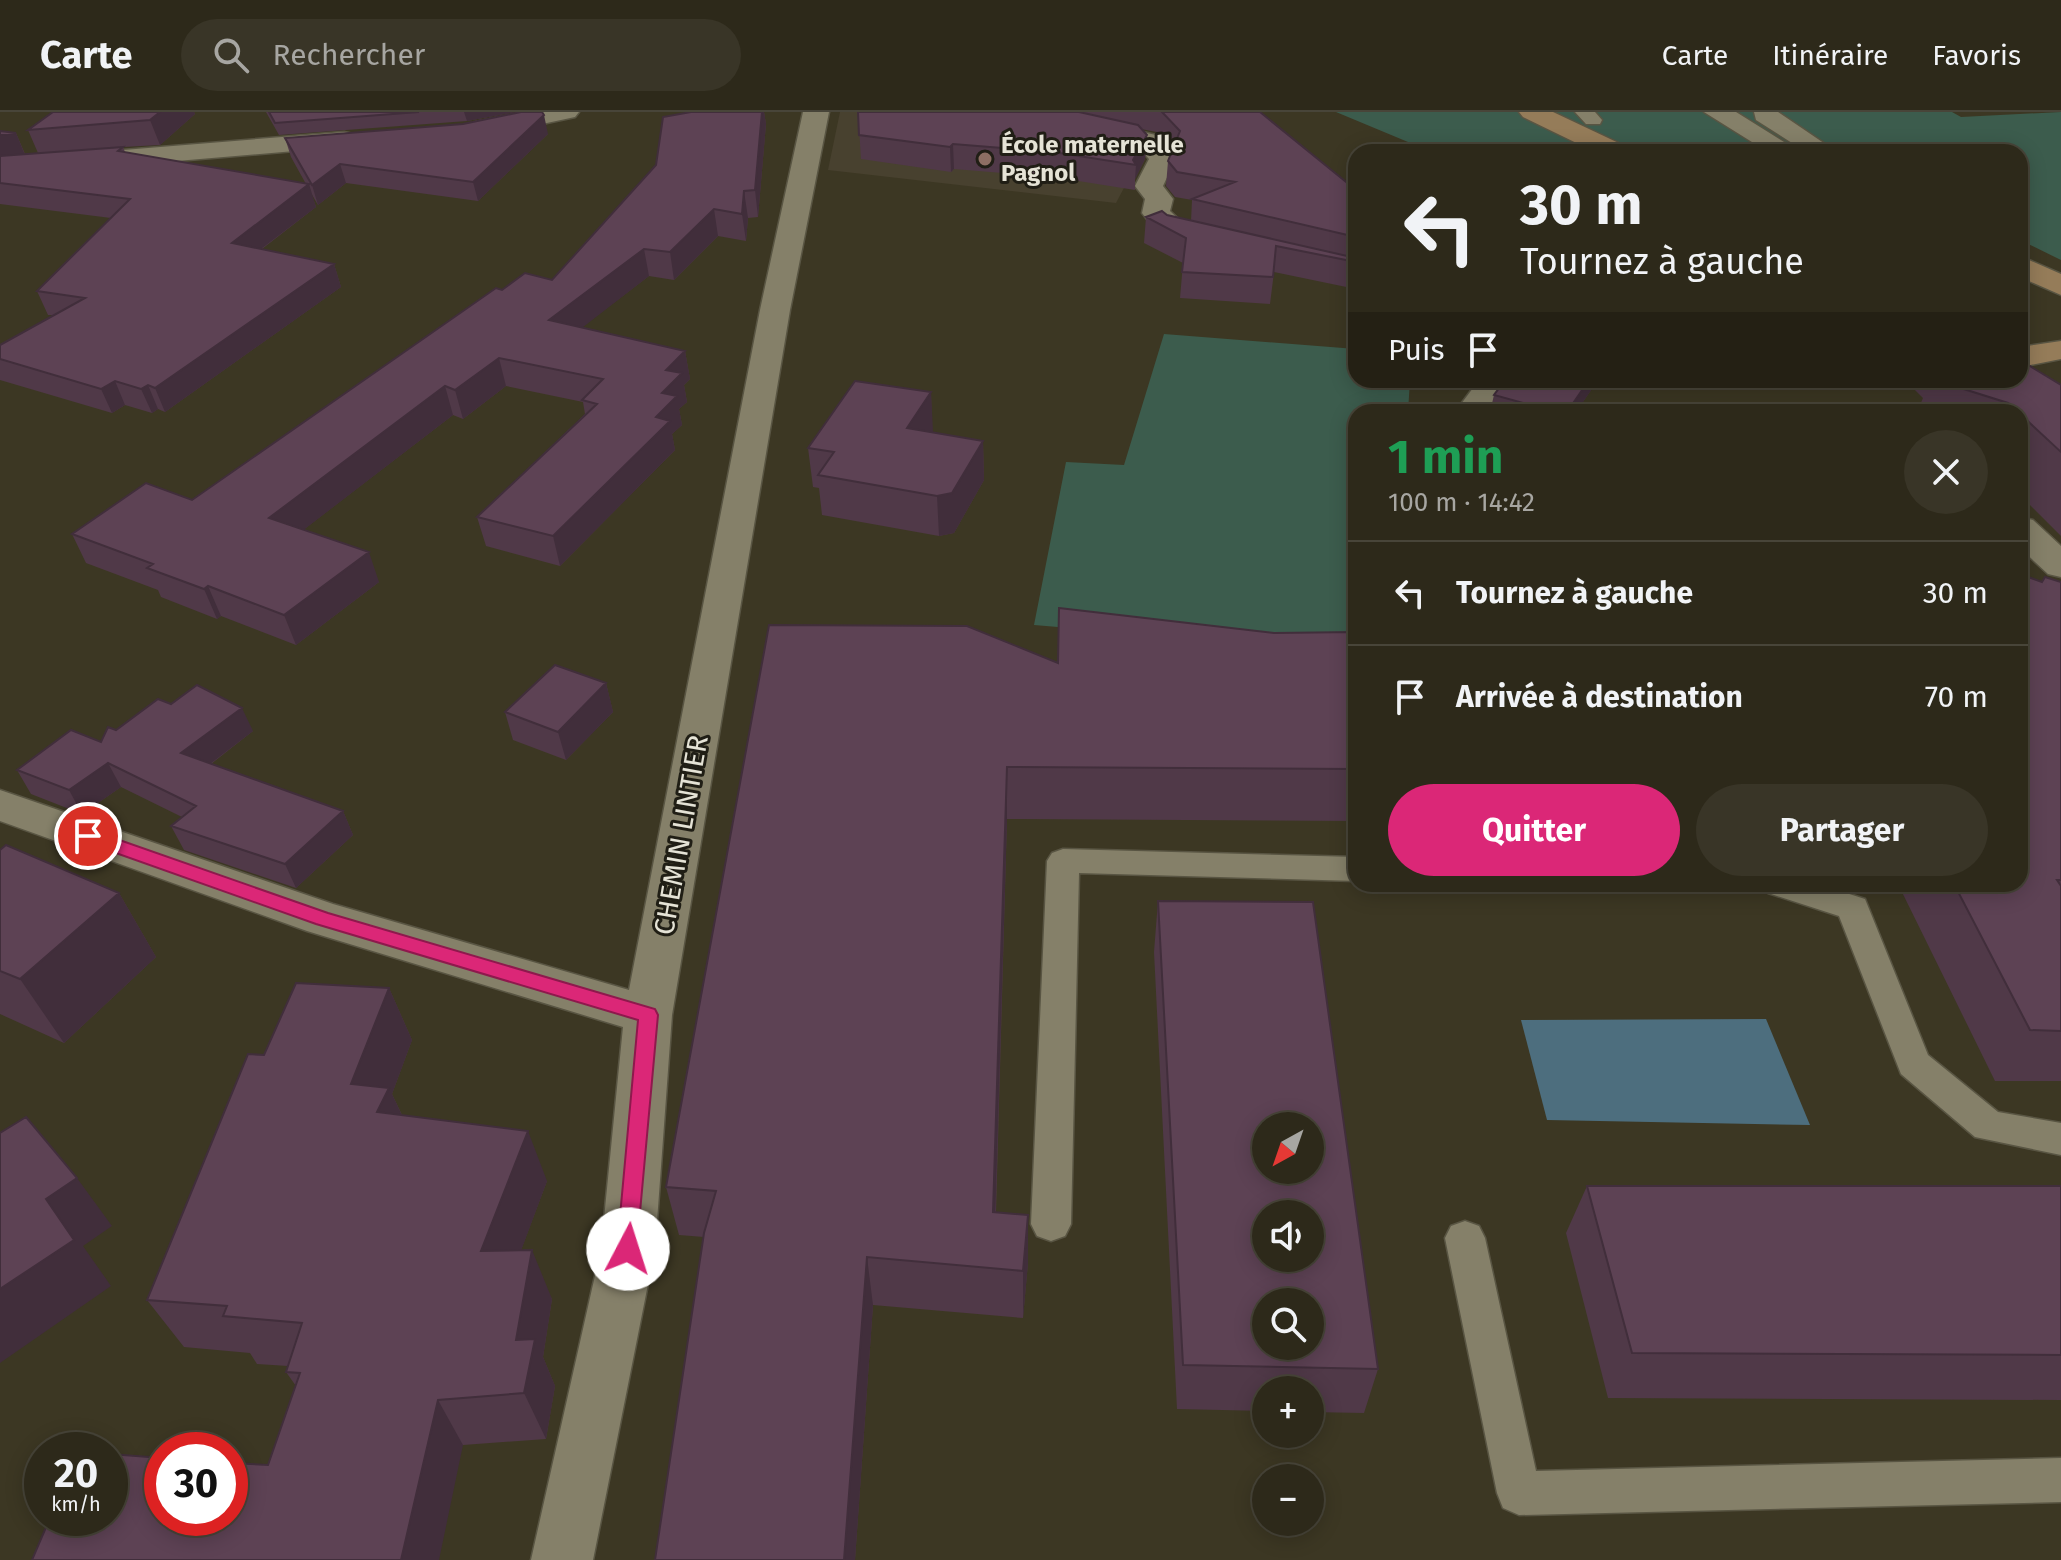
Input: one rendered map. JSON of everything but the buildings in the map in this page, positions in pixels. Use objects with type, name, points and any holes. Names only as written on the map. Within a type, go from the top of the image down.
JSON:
[{"type":"main road","points":[[1532,112],[1599,144]]},
{"type":"main road","points":[[1584,115],[1633,144]]},
{"type":"main road","points":[[2028,269],[2061,286]]},
{"type":"main road","points":[[2028,356],[2061,350]]},
{"type":"street","points":[[452,133],[566,112]]},
{"type":"street","name":"CHEMIN LINTIER","points":[[562,1560],[628,1249],[648,1015],[775,310],[816,112]]},
{"type":"street","points":[[1018,112],[1147,141],[1163,158],[1149,186],[1159,199],[1156,213],[1176,232],[1234,245]]},
{"type":"street","points":[[1717,112],[1773,144]]},
{"type":"street","points":[[1760,112],[1811,144]]},
{"type":"street","points":[[0,168],[260,134],[375,138]]},
{"type":"street","points":[[2028,535],[2061,566]]},
{"type":"street","points":[[0,805],[323,919],[648,1015]]},
{"type":"lane","points":[[1051,1224],[1063,861],[1348,869]]},
{"type":"lane","points":[[1804,892],[1853,908],[1914,1064],[1988,1126],[2061,1139]]},
{"type":"lane","points":[[1465,1238],[1519,1493],[2061,1480]]},
{"type":"shaded area","name":"École maternelle Pagnol","points":[[840,112],[979,112],[1145,148],[1116,203],[828,170]]},
{"type":"green space","points":[[1336,112],[1952,112],[1961,117],[2061,112],[2061,260],[2028,244],[2028,144],[1413,144]]},
{"type":"green space","points":[[1164,334],[1348,348],[1348,388],[1410,388],[1408,404],[1348,404],[1348,651],[1034,625],[1066,462],[1124,465]]},
{"type":"water","points":[[1766,1019],[1810,1125],[1547,1120],[1521,1020]]},
{"type":"place","name":"École maternelle Pagnol","points":[[985,159]]},
{"type":"route","points":[[88,836],[323,919],[648,1015],[628,1249]]}]
